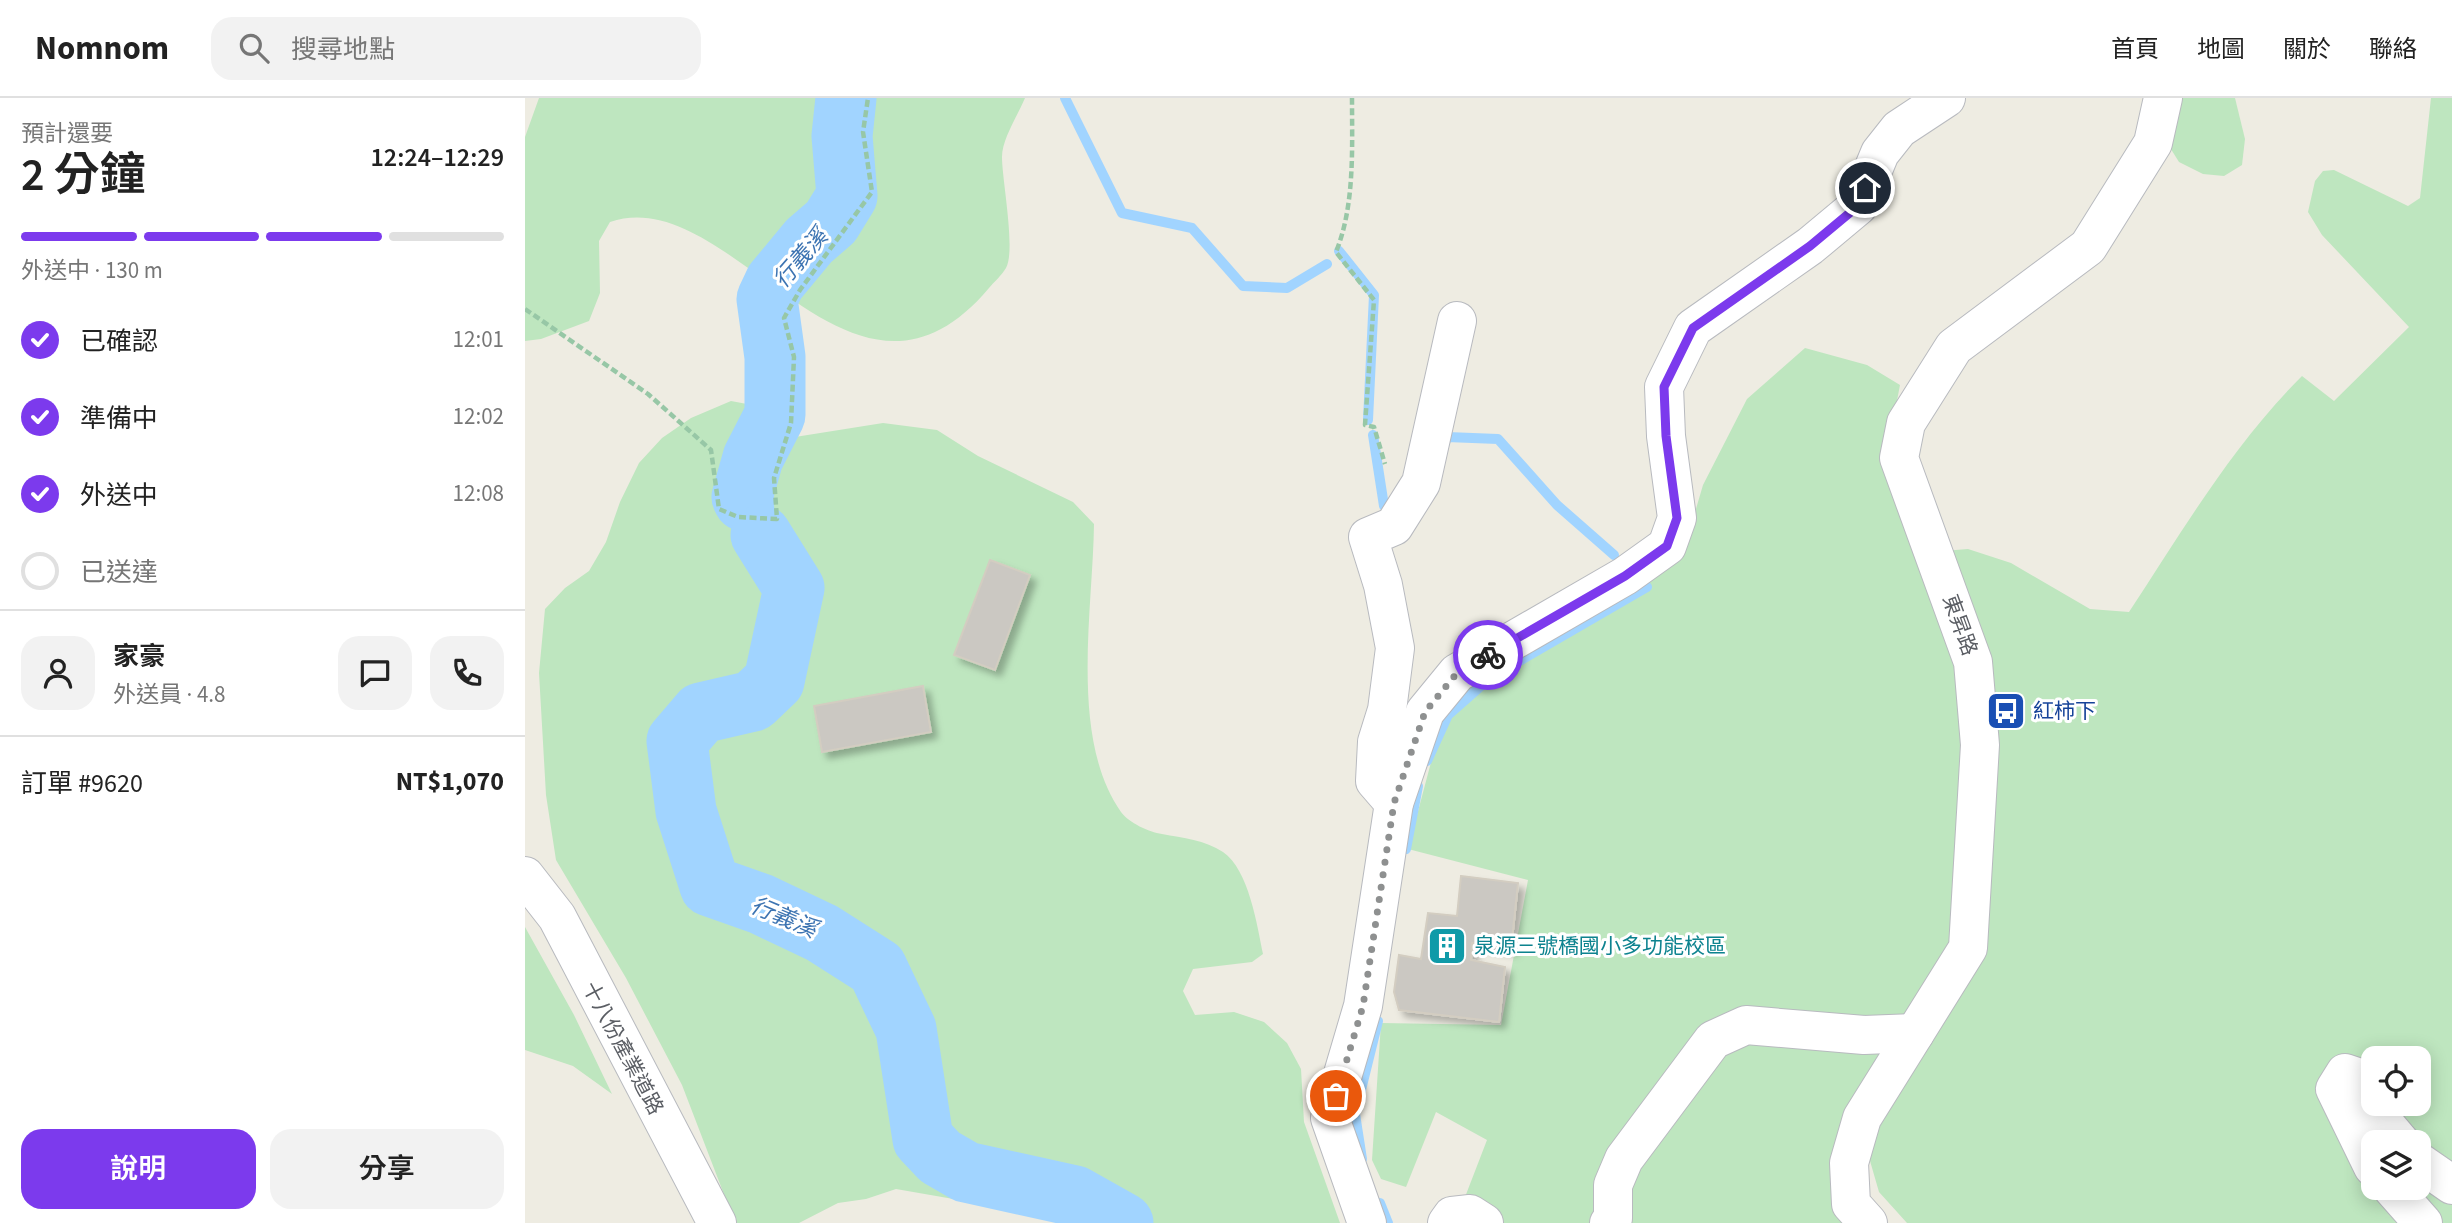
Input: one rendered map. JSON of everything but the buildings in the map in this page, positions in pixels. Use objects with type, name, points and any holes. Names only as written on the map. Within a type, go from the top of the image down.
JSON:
[{"type":"street","points":[[1367,1223],[1330,1118],[1363,1006],[1394,803],[1425,712],[1457,673],[1625,576],[1667,546],[1677,518],[1666,436],[1664,387],[1693,328],[1810,246],[1858,206],[1880,153],[1886,145],[1899,129],[1945,98]]},
{"type":"street","name":"東昇路","points":[[1868,1223],[1851,1204],[1849,1163],[1862,1118],[1968,948],[1980,745],[1973,662],[1899,458],[1906,423],[1954,347],[2088,247],[2153,144],[2163,98]]},
{"type":"street","points":[[1394,803],[1375,780],[1377,742],[1387,710],[1395,648],[1383,584],[1368,537],[1394,526],[1422,484],[1457,321]]},
{"type":"street","name":"十八份產業道路","points":[[525,876],[557,917],[717,1223]]},
{"type":"street","points":[[1609,1223],[1613,1218],[1613,1185],[1624,1159],[1713,1040],[1746,1025],[1864,1035],[1915,1033]]},
{"type":"street","points":[[2361,1078],[2345,1073],[2335,1089],[2361,1142]]},
{"type":"street","points":[[2379,1116],[2390,1130]]},
{"type":"street","points":[[2431,1170],[2452,1185]]},
{"type":"street","points":[[2403,1200],[2423,1223]]},
{"type":"street","points":[[1447,1223],[1452,1216],[1470,1214],[1484,1223]]},
{"type":"path","points":[[525,309],[648,394],[711,450],[719,509],[738,517],[777,519],[774,478],[791,423],[794,357],[784,318],[800,289],[872,192],[863,132],[868,98]]},
{"type":"path","points":[[1352,98],[1353,154],[1344,233],[1336,252],[1374,300],[1365,425],[1374,427],[1385,461],[1385,475]]},
{"type":"green space","points":[[539,98],[1025,98],[1007,135],[1002,157],[1010,246],[1006,268],[989,288],[938,331],[889,341],[841,328],[794,301],[702,238],[656,220],[610,222],[599,241],[600,293],[589,321],[541,339],[525,341],[525,137]]},
{"type":"green space","points":[[2169,98],[2235,98],[2245,139],[2242,165],[2224,176],[2203,174],[2179,162],[2169,146]]},
{"type":"green space","points":[[2431,98],[2452,98],[2452,1223],[1907,1223],[1879,1192],[1866,1147],[1976,953],[1988,745],[1943,551],[1968,549],[2011,563],[2090,609],[2129,612],[2231,460],[2302,376],[2334,401],[2409,327],[2322,235],[2308,212],[2315,181],[2323,171],[2334,170],[2408,206],[2420,198]]},
{"type":"green space","points":[[1805,348],[1867,365],[1900,385],[1894,416],[1964,666],[1952,947],[1864,1088],[1856,1223],[1455,1223],[1487,1140],[1436,1112],[1406,1187],[1381,1179],[1372,1160],[1381,1023],[1501,1025],[1528,880],[1408,849],[1434,751],[1456,703],[1488,669],[1693,519],[1703,485],[1747,399]]},
{"type":"green space","points":[[731,401],[763,407],[795,437],[883,423],[937,430],[978,456],[1073,502],[1094,524],[1088,633],[1089,711],[1095,748],[1105,782],[1121,812],[1134,823],[1151,831],[1194,840],[1216,848],[1232,860],[1239,871],[1251,899],[1263,954],[1252,962],[1193,969],[1183,991],[1195,1015],[1234,1012],[1264,1022],[1287,1043],[1301,1069],[1304,1122],[1340,1223],[1066,1223],[1056,1217],[896,1189],[866,1199],[838,1203],[799,1223],[735,1223],[682,1085],[626,978],[556,860],[546,795],[539,673],[545,609],[565,588],[589,571],[606,542],[620,502],[639,463],[662,438],[691,418]]},
{"type":"green space","points":[[525,927],[574,1015],[612,1094],[573,1066],[525,1050]]},
{"type":"waterway","name":"行義溪","points":[[744,501],[742,497],[753,458],[775,415],[775,357],[767,299],[775,282],[809,241],[831,222],[847,196],[842,136],[846,98]]},
{"type":"waterway","points":[[1065,98],[1122,213],[1192,228],[1243,286],[1287,288],[1327,264]]},
{"type":"waterway","points":[[1339,251],[1374,295],[1368,420]]},
{"type":"waterway","points":[[1373,435],[1384,506]]},
{"type":"waterway","points":[[1444,446],[1447,437],[1498,439],[1557,505],[1614,555]]},
{"type":"waterway","name":"行義溪","points":[[761,535],[794,588],[774,681],[753,701],[701,713],[677,741],[686,811],[710,886],[761,904],[822,933],[877,968],[906,1029],[923,1139],[940,1157],[966,1172],[1075,1196],[1123,1223]]},
{"type":"waterway","points":[[1427,761],[1448,715],[1490,678],[1647,587]]},
{"type":"waterway","points":[[1406,849],[1418,786]]},
{"type":"waterway","points":[[1362,1159],[1355,1114],[1378,1021]]},
{"type":"waterway","points":[[1380,1203],[1388,1223]]},
{"type":"way so far","points":[[1336,1096],[1363,1006],[1394,803],[1425,712],[1457,673],[1488,655]]},
{"type":"place","name":"紅柿下","points":[[2006,711]]},
{"type":"place","name":"泉源三號橋國小多功能校區","points":[[1447,946]]},
{"type":"route","points":[[1488,655],[1625,576],[1667,546],[1677,518],[1666,436],[1664,387],[1675,360],[1693,328],[1810,246],[1858,206],[1865,188]]}]
